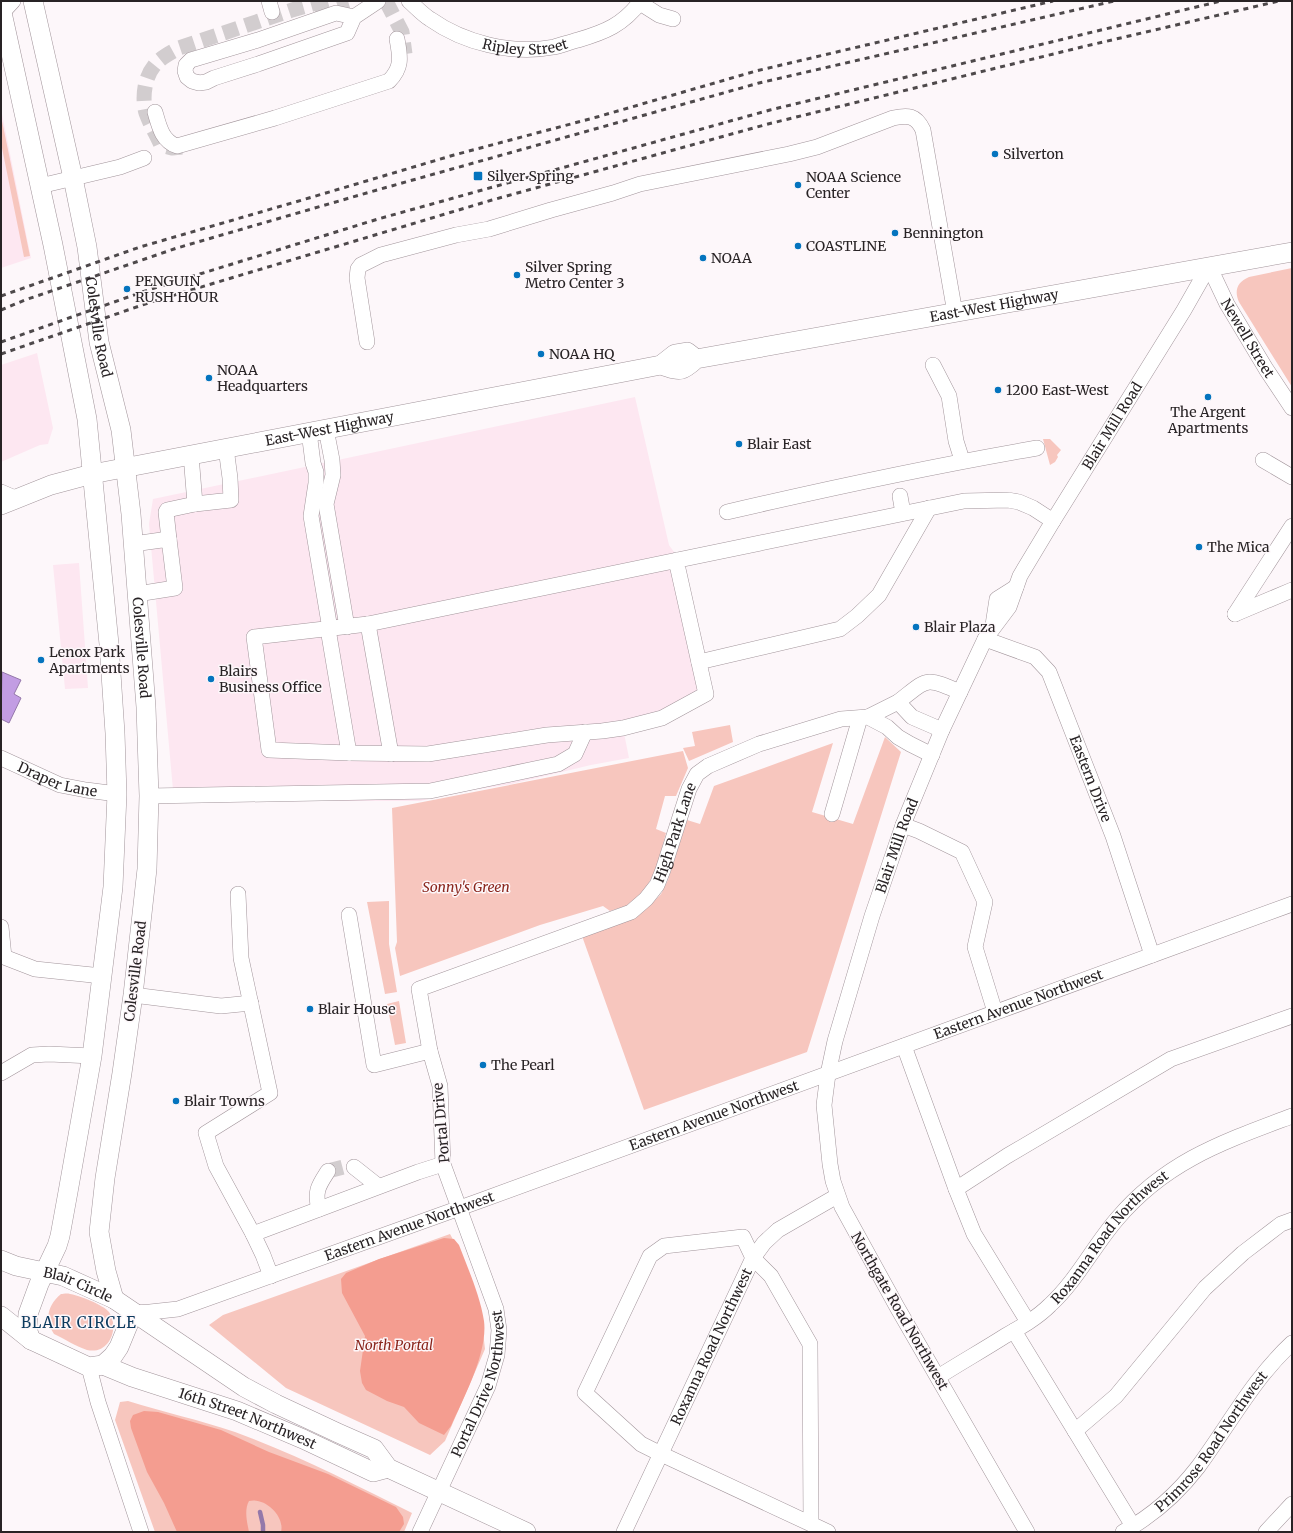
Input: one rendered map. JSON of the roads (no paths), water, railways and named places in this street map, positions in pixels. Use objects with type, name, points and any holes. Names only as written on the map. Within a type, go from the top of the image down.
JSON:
[{"type":"main road","name":"Colesville Road","points":[[33,1],[74,178],[87,247],[99,342],[121,430],[133,544],[146,707],[149,796],[147,869],[133,995],[105,1178],[99,1232],[106,1271],[114,1299]]},
{"type":"main road","points":[[1,1260],[16,1266],[44,1273],[57,1246],[60,1236],[92,1056],[113,886],[117,794],[115,733],[109,651],[87,420],[53,245],[4,9]]},
{"type":"main road","name":"East-West Highway","points":[[6,498],[51,484],[92,474],[661,365],[675,354],[687,352],[696,359],[1292,252]]},
{"type":"main road","name":"Blair Circle","points":[[31,1340],[27,1329],[28,1314],[44,1273],[62,1276],[114,1299],[133,1313]]},
{"type":"main road","points":[[1,1316],[31,1340],[96,1366],[113,1356],[119,1347],[133,1313]]},
{"type":"main road","name":"16th Street Northwest","points":[[133,1313],[244,1387],[338,1434],[374,1449],[388,1468],[526,1532]]},
{"type":"main road","name":"16th Street Northwest","points":[[96,1366],[237,1411],[303,1439],[372,1472],[388,1468]]},
{"type":"street","points":[[354,17],[336,14],[191,60],[186,65],[185,71],[187,77],[198,83],[206,82],[347,33],[354,17],[378,1]]},
{"type":"street","name":"Ripley Street","points":[[409,1],[429,18],[453,33],[487,44],[511,49],[554,47],[596,35],[613,27],[628,16],[640,2]]},
{"type":"street","points":[[640,2],[659,15],[673,19]]},
{"type":"street","points":[[155,112],[162,134],[171,144],[177,146],[282,115],[389,81],[395,74],[399,65],[400,55],[397,39]]},
{"type":"street","points":[[368,342],[357,278],[358,269],[361,265],[381,255],[456,235],[489,229],[640,184],[817,147],[893,118],[902,116],[912,117],[919,122],[923,130],[955,313]]},
{"type":"street","points":[[40,186],[120,167],[144,158]]},
{"type":"street","name":"Newell Street","points":[[1209,266],[1227,304],[1255,353],[1292,408]]},
{"type":"street","name":"Blair Mill Road","points":[[828,1074],[835,1041],[872,916],[904,825],[942,730],[989,634],[997,599],[1016,586],[1020,576],[1053,521],[1184,310],[1209,266]]},
{"type":"street","points":[[933,365],[949,396],[956,441],[962,460]]},
{"type":"street","points":[[317,431],[332,460],[333,475],[326,504],[347,627]]},
{"type":"street","points":[[317,431],[313,463],[316,472],[316,483],[311,516],[348,753]]},
{"type":"street","points":[[137,594],[175,588],[167,510],[194,504],[231,500],[226,448]]},
{"type":"street","points":[[727,512],[962,460],[1036,448]]},
{"type":"street","points":[[191,455],[194,504]]},
{"type":"street","points":[[1263,460],[1292,477]]},
{"type":"street","points":[[900,496],[903,513]]},
{"type":"street","points":[[676,560],[706,694],[662,718],[623,728],[547,735],[428,754],[269,750],[254,638],[368,624],[676,560],[903,513],[964,501],[1008,500],[1026,505],[1053,521]]},
{"type":"street","points":[[699,662],[840,629],[857,616],[879,595],[929,508]]},
{"type":"street","points":[[1292,526],[1235,614],[1292,590]]},
{"type":"street","points":[[133,544],[169,539]]},
{"type":"street","points":[[368,624],[391,754]]},
{"type":"street","name":"Eastern Drive","points":[[989,634],[1035,657],[1049,672],[1113,836],[1152,955]]},
{"type":"street","points":[[832,814],[864,718],[898,702],[924,682],[929,681],[941,684],[960,692]]},
{"type":"street","points":[[898,702],[912,717],[942,730]]},
{"type":"street","points":[[864,718],[887,727],[898,737],[932,755]]},
{"type":"street","name":"High Park Lane","points":[[419,989],[631,912],[646,900],[657,885],[689,789],[697,774],[708,766],[759,744],[841,719],[864,718]]},
{"type":"street","points":[[149,796],[430,791],[558,764],[575,754],[585,732]]},
{"type":"street","name":"Draper Lane","points":[[1,758],[60,785],[117,794]]},
{"type":"street","points":[[904,825],[962,852],[985,902],[975,948],[995,1012]]},
{"type":"street","points":[[238,894],[241,958],[270,1093],[206,1133],[216,1166],[253,1234],[271,1276]]},
{"type":"street","name":"Eastern Avenue Northwest","points":[[133,1313],[178,1309],[460,1208],[1292,904]]},
{"type":"street","points":[[349,915],[374,1065],[430,1051]]},
{"type":"street","points":[[1,927],[4,957],[35,969],[102,976]]},
{"type":"street","name":"Portal Drive","points":[[419,989],[430,1051],[440,1086],[443,1164],[460,1208]]},
{"type":"street","points":[[133,995],[221,1006],[251,1003]]},
{"type":"street","points":[[956,1189],[1007,1156],[1171,1059],[1292,1016]]},
{"type":"street","points":[[904,1046],[974,1234],[1028,1322]]},
{"type":"street","points":[[1,1073],[32,1055],[49,1054],[92,1056]]},
{"type":"street","name":"Northgate Road Northwest","points":[[828,1074],[824,1105],[830,1164],[837,1196],[846,1218],[1027,1532]]},
{"type":"street","name":"Roxanna Road Northwest","points":[[938,1377],[1014,1331],[1049,1306],[1065,1291],[1117,1220],[1149,1187],[1175,1168],[1203,1151],[1292,1116]]},
{"type":"street","points":[[253,1234],[378,1186],[443,1164]]},
{"type":"street","points":[[354,1167],[378,1186]]},
{"type":"street","points":[[319,1209],[316,1200],[318,1185],[328,1171]]},
{"type":"street","name":"Roxanna Road Northwest","points":[[624,1532],[753,1258],[764,1243],[778,1230],[837,1196]]},
{"type":"street","name":"Portal Drive Northwest","points":[[420,1532],[488,1386],[497,1355],[499,1330],[496,1309],[460,1208]]},
{"type":"street","points":[[1075,1431],[1116,1396],[1205,1288],[1243,1252],[1281,1224],[1292,1220]]},
{"type":"street","points":[[811,1524],[810,1344],[771,1276],[753,1258],[743,1237],[664,1246],[650,1256],[585,1393],[641,1444],[661,1454],[828,1532]]},
{"type":"street","points":[[1014,1331],[1075,1431],[1128,1529]]},
{"type":"street","name":"Primrose Road Northwest","points":[[1128,1529],[1158,1508],[1186,1481],[1263,1374],[1292,1343]]},
{"type":"street","points":[[96,1366],[98,1402],[141,1532]]},
{"type":"street","points":[[1266,1532],[1292,1504]]},
{"type":"waterway","points":[[260,1512],[263,1532]]},
{"type":"tunnel","points":[[182,147],[172,148],[161,145],[146,113],[144,101],[146,82],[156,63],[179,48],[292,10],[324,1]]},
{"type":"tunnel","points":[[315,11],[348,1]]},
{"type":"tunnel","points":[[386,1],[402,32],[405,54]]},
{"type":"tunnel","points":[[328,1171],[343,1167],[354,1167]]},
{"type":"railway","points":[[1,296],[140,247],[454,155],[597,117],[756,71],[1053,1]]},
{"type":"railway","points":[[1,310],[25,300],[177,248],[370,192],[759,83],[1114,1]]},
{"type":"railway","points":[[1,342],[148,290],[378,219],[770,110],[1221,1]]},
{"type":"railway","points":[[1,354],[151,302],[492,200],[768,124],[1086,46],[1279,1]]},
{"type":"place","name":"Silverton","points":[[995,154]]},
{"type":"place","name":"Silver Spring","points":[[478,176]]},
{"type":"place","name":"NOAA Science Center","points":[[798,185]]},
{"type":"place","name":"Bennington","points":[[895,233]]},
{"type":"place","name":"COASTLINE","points":[[798,246]]},
{"type":"place","name":"NOAA","points":[[703,258]]},
{"type":"place","name":"Silver Spring Metro Center 3","points":[[517,275]]},
{"type":"place","name":"PENGUIN RUSH HOUR","points":[[127,289]]},
{"type":"place","name":"NOAA HQ","points":[[541,354]]},
{"type":"place","name":"NOAA Headquarters","points":[[209,378]]},
{"type":"place","name":"1200 East-West","points":[[998,390]]},
{"type":"place","name":"The Argent Apartments","points":[[1208,397]]},
{"type":"place","name":"Blair East","points":[[739,444]]},
{"type":"place","name":"The Mica","points":[[1199,547]]},
{"type":"place","name":"Blair Plaza","points":[[916,627]]},
{"type":"place","name":"Lenox Park Apartments","points":[[41,660]]},
{"type":"place","name":"Blairs Business Office","points":[[211,679]]},
{"type":"place","name":"Blair House","points":[[310,1009]]},
{"type":"place","name":"The Pearl","points":[[483,1065]]},
{"type":"place","name":"Blair Towns","points":[[176,1101]]},
{"type":"district","name":"BLAIR CIRCLE","points":[[79,1322]]},
{"type":"park label","name":"Sonny's Green","points":[[466,887]]},
{"type":"park label","name":"North Portal","points":[[394,1345]]}]
